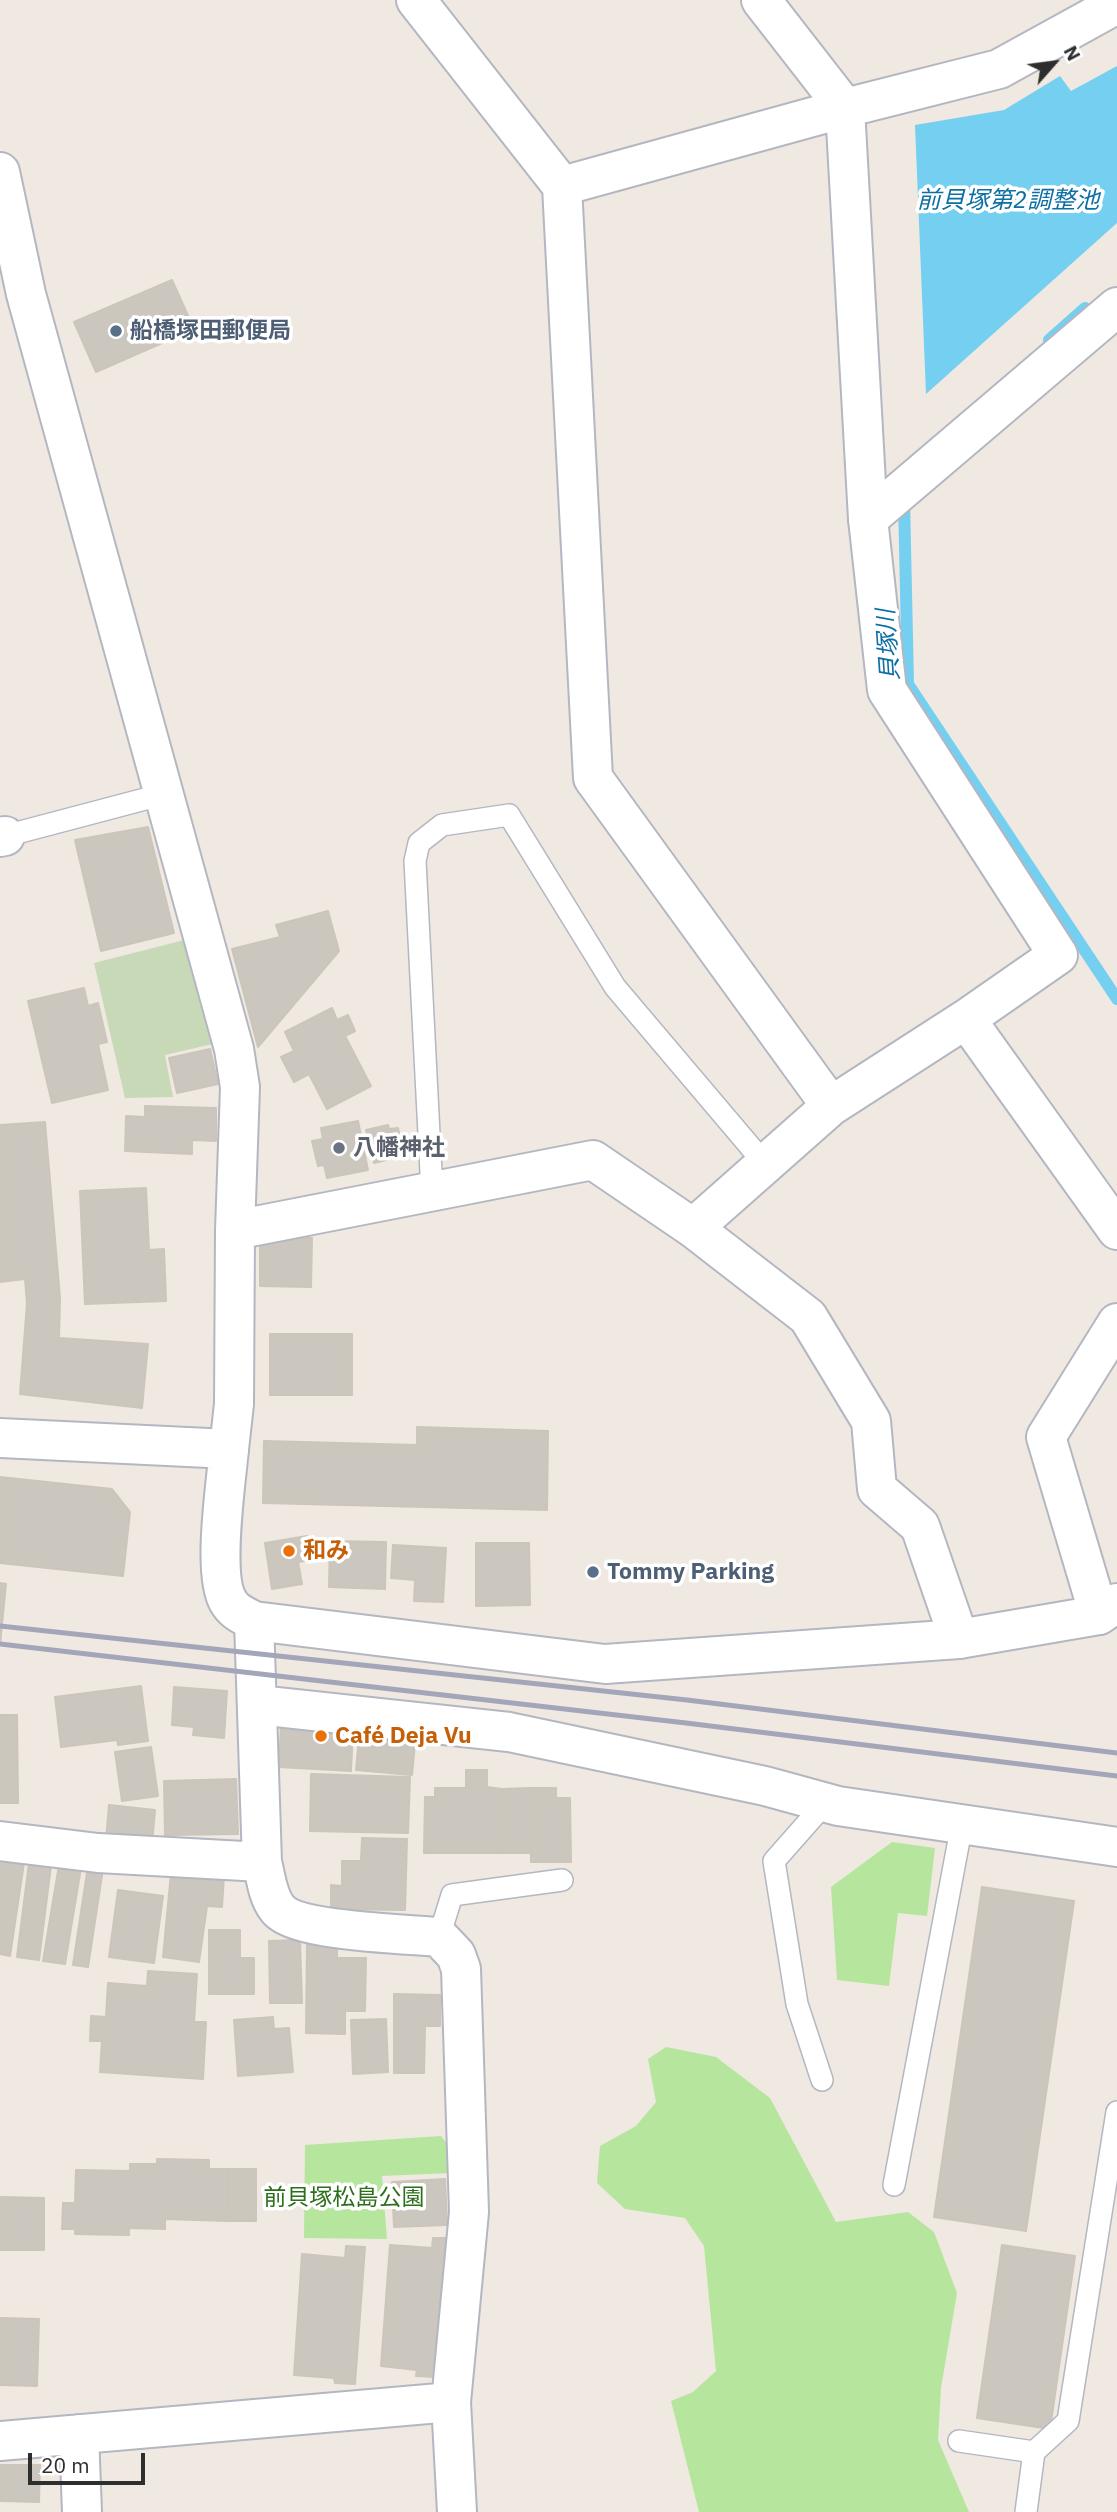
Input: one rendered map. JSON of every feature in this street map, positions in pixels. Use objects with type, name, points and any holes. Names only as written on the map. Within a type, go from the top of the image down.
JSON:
[{"type":"street","points":[[416,0],[562,186],[593,778],[831,1105]]},
{"type":"street","points":[[693,1227],[831,1105],[966,1019],[1058,955],[887,690],[868,519],[845,108],[761,0]]},
{"type":"street","points":[[562,186],[845,108],[999,69],[1117,4]]},
{"type":"street","points":[[0,172],[13,288],[164,794],[236,1062],[240,1087],[235,1230],[234,1404],[222,1517],[222,1580],[226,1599],[235,1611],[254,1621],[606,1664],[959,1639],[1108,1609],[1046,1437],[1117,1323]]},
{"type":"street","points":[[868,519],[1117,307]]},
{"type":"street","points":[[966,1019],[1117,1230]]},
{"type":"street","points":[[235,1230],[593,1160],[693,1227],[808,1317],[871,1421],[877,1489],[920,1526],[959,1639]]},
{"type":"street","points":[[0,1438],[229,1449]]},
{"type":"street","points":[[254,1621],[262,1862],[270,1896],[278,1910],[289,1918],[314,1926],[439,1937],[456,1955],[461,1969],[470,2212],[451,2402],[457,2512]]},
{"type":"street","points":[[258,1705],[509,1732],[765,1786],[838,1806],[1117,1847]]},
{"type":"street","points":[[0,1841],[99,1853],[262,1862]]},
{"type":"street","points":[[0,2441],[451,2402]]},
{"type":"street","points":[[79,2434],[82,2512]]},
{"type":"lane","points":[[2,836],[164,794]]},
{"type":"lane","points":[[432,1192],[415,861],[419,843],[442,825],[509,815],[615,987],[765,1164]]},
{"type":"lane","points":[[822,2080],[797,2004],[774,1861],[827,1801]]},
{"type":"lane","points":[[894,2185],[962,1824]]},
{"type":"lane","points":[[439,1937],[452,1895],[562,1880]]},
{"type":"lane","points":[[1026,2512],[1034,2452],[1068,2421],[1117,2112]]},
{"type":"lane","points":[[959,2441],[1034,2452]]},
{"type":"green space","points":[[192,938],[217,1043],[165,1055],[173,1097],[125,1098],[94,963]]},
{"type":"green space","points":[[892,1842],[935,1848],[927,1916],[898,1913],[889,1986],[837,1980],[831,1887]]},
{"type":"green space","points":[[666,2047],[716,2057],[770,2098],[836,2222],[908,2212],[934,2232],[957,2293],[941,2388],[938,2440],[969,2512],[699,2512],[671,2401],[693,2392],[716,2371],[704,2246],[685,2218],[625,2209],[597,2183],[600,2146],[636,2126],[656,2102],[648,2059]]},
{"type":"green space","name":"前貝塚松島公園","points":[[441,2136],[451,2149],[452,2173],[382,2176],[387,2239],[304,2238],[305,2145]]},
{"type":"water","name":"前貝塚第2調整池","points":[[1117,66],[1117,223],[926,394],[915,125],[1004,110],[1060,76],[1071,91]]},
{"type":"building","points":[[172,280],[194,329],[96,372],[74,322]]},
{"type":"building","points":[[148,827],[174,933],[101,951],[75,840]]},
{"type":"building","points":[[328,911],[339,951],[258,1047],[232,949],[280,937],[276,925]]},
{"type":"building","points":[[84,988],[88,1006],[98,1003],[107,1042],[98,1044],[108,1090],[52,1103],[28,1001]]},
{"type":"building","points":[[332,1008],[337,1020],[348,1015],[355,1031],[345,1036],[371,1086],[327,1109],[309,1074],[294,1082],[281,1057],[294,1051],[285,1032]]},
{"type":"building","points":[[210,1049],[218,1084],[177,1093],[169,1058]]},
{"type":"building","points":[[145,1106],[216,1108],[216,1141],[192,1140],[192,1154],[125,1151],[126,1116],[145,1117]]},
{"type":"building","name":"八幡神社","points":[[358,1121],[368,1170],[327,1178],[324,1165],[318,1166],[312,1141],[323,1139],[321,1128]]},
{"type":"building","points":[[45,1122],[60,1298],[59,1338],[148,1344],[142,1408],[20,1394],[27,1303],[25,1279],[0,1282],[0,1125]]},
{"type":"building","points":[[388,1125],[389,1129],[398,1128],[403,1152],[393,1153],[394,1158],[374,1163],[366,1130]]},
{"type":"building","points":[[146,1188],[149,1250],[164,1249],[166,1301],[85,1304],[80,1191]]},
{"type":"building","points":[[260,1237],[312,1238],[311,1287],[260,1286]]},
{"type":"building","points":[[270,1334],[352,1334],[352,1395],[270,1395]]},
{"type":"building","points":[[417,1427],[548,1431],[547,1510],[263,1503],[264,1441],[417,1445]]},
{"type":"building","points":[[0,1477],[112,1489],[130,1512],[123,1576],[0,1563]]},
{"type":"building","points":[[307,1536],[311,1560],[298,1562],[302,1584],[272,1589],[265,1543]]},
{"type":"building","points":[[330,1541],[386,1542],[385,1589],[329,1587]]},
{"type":"building","points":[[476,1543],[529,1543],[530,1605],[476,1606]]},
{"type":"building","points":[[393,1545],[446,1548],[443,1602],[414,1601],[415,1580],[391,1578]]},
{"type":"building","points":[[0,1583],[6,1584],[0,1645]]},
{"type":"building","points":[[141,1686],[148,1741],[118,1745],[117,1740],[61,1747],[55,1697]]},
{"type":"building","points":[[174,1687],[227,1691],[224,1738],[193,1735],[194,1727],[172,1725]]},
{"type":"building","points":[[0,1715],[17,1715],[18,1803],[0,1803]]},
{"type":"building","points":[[281,1725],[353,1729],[351,1771],[279,1767]]},
{"type":"building","points":[[359,1737],[415,1743],[412,1775],[356,1770]]},
{"type":"building","points":[[151,1747],[158,1796],[122,1801],[115,1752]]},
{"type":"building","points":[[466,1770],[487,1770],[487,1787],[502,1789],[502,1853],[424,1853],[425,1797],[435,1797],[435,1788],[466,1788]]},
{"type":"building","points":[[311,1774],[410,1777],[408,1833],[310,1831]]},
{"type":"building","points":[[236,1779],[238,1834],[165,1835],[164,1781]]},
{"type":"building","points":[[530,1788],[531,1853],[502,1853],[502,1789]]},
{"type":"building","points":[[530,1788],[556,1788],[556,1798],[570,1798],[571,1862],[531,1862]]},
{"type":"building","points":[[109,1805],[155,1810],[152,1844],[106,1840]]},
{"type":"building","points":[[362,1838],[407,1839],[405,1910],[331,1909],[331,1885],[342,1886],[342,1861],[361,1861]]},
{"type":"building","points":[[3,1852],[25,1856],[10,1956],[0,1954],[0,1871]]},
{"type":"building","points":[[30,1855],[52,1858],[39,1960],[17,1957]]},
{"type":"building","points":[[60,1859],[82,1862],[65,1964],[43,1961]]},
{"type":"building","points":[[88,1866],[103,1869],[88,1967],[73,1965]]},
{"type":"building","points":[[171,1873],[224,1876],[222,1907],[207,1906],[199,1962],[163,1957]]},
{"type":"building","points":[[982,1887],[1074,1901],[1026,2231],[934,2217]]},
{"type":"building","points":[[118,1890],[163,1896],[154,1963],[109,1957]]},
{"type":"building","points":[[209,1930],[240,1930],[240,1958],[254,1958],[254,1994],[209,1994]]},
{"type":"building","points":[[300,1940],[302,2003],[270,2003],[269,1941]]},
{"type":"building","points":[[307,1941],[337,1942],[337,1958],[366,1958],[365,2011],[345,2011],[345,2034],[306,2033]]},
{"type":"building","points":[[148,1971],[197,1974],[194,2022],[206,2022],[203,2079],[100,2072],[102,2041],[90,2041],[91,2016],[106,2017],[108,1983],[147,1986]]},
{"type":"building","points":[[394,1994],[440,1995],[440,2026],[425,2026],[424,2073],[394,2073]]},
{"type":"building","points":[[273,2017],[274,2029],[289,2028],[293,2072],[238,2076],[234,2020]]},
{"type":"building","points":[[386,2019],[388,2072],[353,2074],[351,2020]]},
{"type":"building","points":[[157,2159],[209,2160],[209,2169],[228,2169],[227,2221],[165,2219],[165,2229],[129,2228],[129,2235],[75,2234],[75,2229],[62,2229],[63,2203],[75,2203],[76,2170],[130,2171],[130,2164],[157,2164]]},
{"type":"building","points":[[228,2169],[256,2169],[256,2221],[227,2221]]},
{"type":"building","points":[[445,2179],[447,2225],[394,2227],[392,2182]]},
{"type":"building","points":[[0,2197],[44,2198],[44,2250],[0,2250]]},
{"type":"building","points":[[433,2238],[446,2238],[436,2377],[416,2376],[417,2370],[381,2366],[390,2245],[432,2248]]},
{"type":"building","points":[[1002,2245],[1075,2256],[1050,2429],[977,2418]]},
{"type":"building","points":[[346,2246],[365,2247],[355,2384],[335,2383],[334,2378],[294,2375],[302,2254],[345,2258]]},
{"type":"building","points":[[0,2318],[39,2319],[37,2386],[0,2385]]},
{"type":"building","points":[[0,2465],[40,2465],[39,2502],[0,2501]]},
{"type":"waterway","name":"貝塚川","points":[[1049,340],[1085,308]]},
{"type":"waterway","name":"貝塚川","points":[[904,499],[908,684],[1117,999]]},
{"type":"railway","points":[[0,1626],[687,1700],[1117,1753]]},
{"type":"railway","points":[[0,1644],[1117,1776]]},
{"type":"place","name":"船橋塚田郵便局","points":[[116,331]]},
{"type":"place","name":"八幡神社","points":[[339,1148]]},
{"type":"place","name":"和み","points":[[289,1551]]},
{"type":"place","name":"Tommy Parking","points":[[593,1572]]},
{"type":"place","name":"Café Deja Vu","points":[[321,1736]]}]
